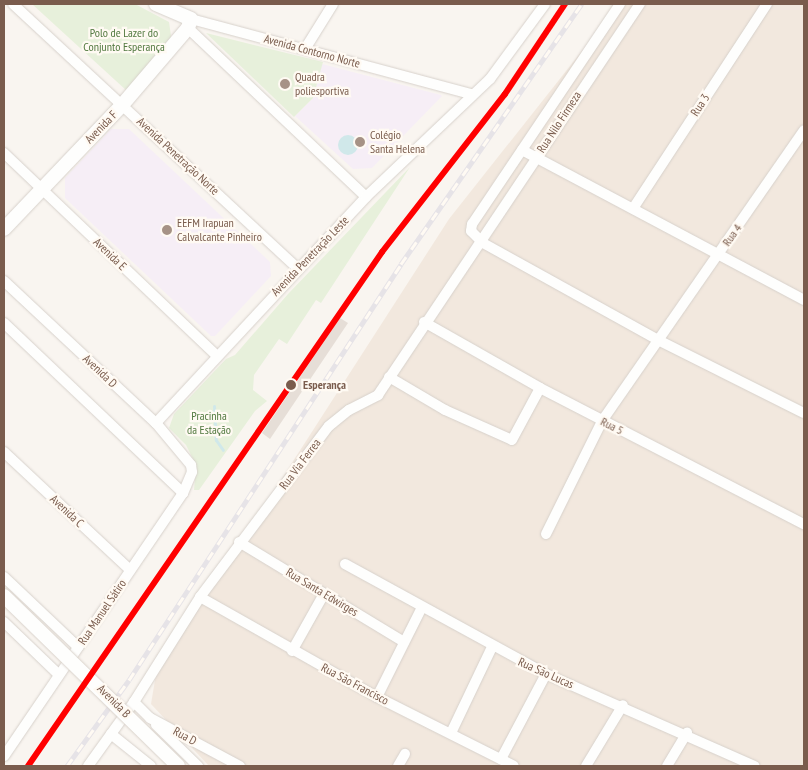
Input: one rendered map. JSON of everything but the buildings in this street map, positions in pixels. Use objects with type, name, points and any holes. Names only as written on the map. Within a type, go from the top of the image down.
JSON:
[{"type":"street","name":"Avenida Penetração Norte","points":[[13,4],[123,104],[298,269]]},
{"type":"street","name":"Avenida Contorno Norte","points":[[156,4],[189,24],[305,49],[470,94]]},
{"type":"street","points":[[305,49],[332,4]]},
{"type":"street","name":"Avenida Penetração Leste","points":[[156,423],[216,355],[366,197],[470,94],[497,71],[545,4]]},
{"type":"street","name":"Rua Nilo Firmeza","points":[[620,4],[472,224],[472,231],[483,243],[535,157],[640,4]]},
{"type":"street","name":"Rua 3","points":[[634,207],[767,4]]},
{"type":"street","name":"Avenida F","points":[[4,229],[123,104],[189,24]]},
{"type":"street","points":[[189,24],[366,197]]},
{"type":"street","name":"Rua 4","points":[[546,534],[602,421],[804,130]]},
{"type":"street","points":[[522,150],[634,207],[804,300]]},
{"type":"street","name":"Avenida E","points":[[4,153],[216,355]]},
{"type":"street","points":[[483,243],[658,340],[804,413]]},
{"type":"street","name":"Rua Via Ferrea","points":[[88,766],[134,702],[200,597],[240,542],[329,426],[349,410],[370,402],[389,377],[424,322],[483,243]]},
{"type":"street","name":"Avenida D","points":[[4,281],[156,423],[191,465]]},
{"type":"street","name":"Rua 5","points":[[424,322],[602,421],[804,524]]},
{"type":"street","points":[[4,323],[183,493]]},
{"type":"street","points":[[389,377],[445,410],[512,440],[540,388]]},
{"type":"street","name":"Avenida C","points":[[4,452],[130,570]]},
{"type":"street","name":"Rua Manuel Sátiro","points":[[5,753],[183,493],[192,475],[191,465]]},
{"type":"street","name":"Rua Santa Edwirges","points":[[240,542],[404,642]]},
{"type":"street","name":"Rua São Lucas","points":[[345,564],[422,609],[546,674],[687,733],[742,764],[755,766]]},
{"type":"street","points":[[4,577],[78,647]]},
{"type":"street","points":[[292,650],[324,594]]},
{"type":"street","name":"Avenida B","points":[[4,596],[178,766]]},
{"type":"street","name":"Rua São Francisco","points":[[200,597],[378,697],[514,766]]},
{"type":"street","points":[[378,697],[422,609]]},
{"type":"street","points":[[4,622],[59,675]]},
{"type":"street","points":[[451,733],[492,647]]},
{"type":"street","points":[[501,759],[546,674]]},
{"type":"street","name":"Rua D","points":[[134,702],[150,718],[240,766]]},
{"type":"street","points":[[586,766],[622,706]]},
{"type":"street","points":[[150,718],[198,766]]},
{"type":"street","points":[[667,766],[687,733]]},
{"type":"street","points":[[111,734],[151,766]]},
{"type":"street","points":[[398,766],[406,754]]},
{"type":"shaded area","points":[[619,4],[804,4],[804,766],[209,766],[151,704],[156,674],[449,219]]},
{"type":"shaded area","name":"Colégio Santa Helena","points":[[322,64],[442,96],[372,168],[353,169],[295,116],[313,98]]},
{"type":"shaded area","name":"EEFM Irapuan Calvalcante Pinheiro","points":[[111,129],[129,129],[270,262],[271,276],[215,336],[211,336],[65,198],[65,178]]},
{"type":"green space","name":"Polo de Lazer do Conjunto Esperança","points":[[32,4],[135,4],[169,22],[172,43],[127,91]]},
{"type":"green space","points":[[206,33],[323,62],[313,98],[294,117]]},
{"type":"green space","name":"Pracinha da Estação","points":[[410,167],[321,303],[316,300],[287,344],[279,339],[254,375],[253,390],[267,401],[255,411],[199,490],[194,490],[196,465],[186,445],[169,428],[174,414],[226,359],[235,355],[288,294]]},
{"type":"water","points":[[348,135],[355,138],[358,145],[355,152],[348,155],[341,152],[338,145],[341,138]]},
{"type":"waterway","points":[[214,406],[216,440],[223,450]]},
{"type":"railway","points":[[67,766],[129,680],[401,264],[582,4]]},
{"type":"transit line","points":[[28,766],[382,252],[505,94],[565,4]]},
{"type":"place","name":"Quadra poliesportiva","points":[[285,84]]},
{"type":"place","name":"Colégio Santa Helena","points":[[360,142]]},
{"type":"place","name":"EEFM Irapuan Calvalcante Pinheiro","points":[[167,230]]},
{"type":"place","name":"Esperança","points":[[291,385]]}]
